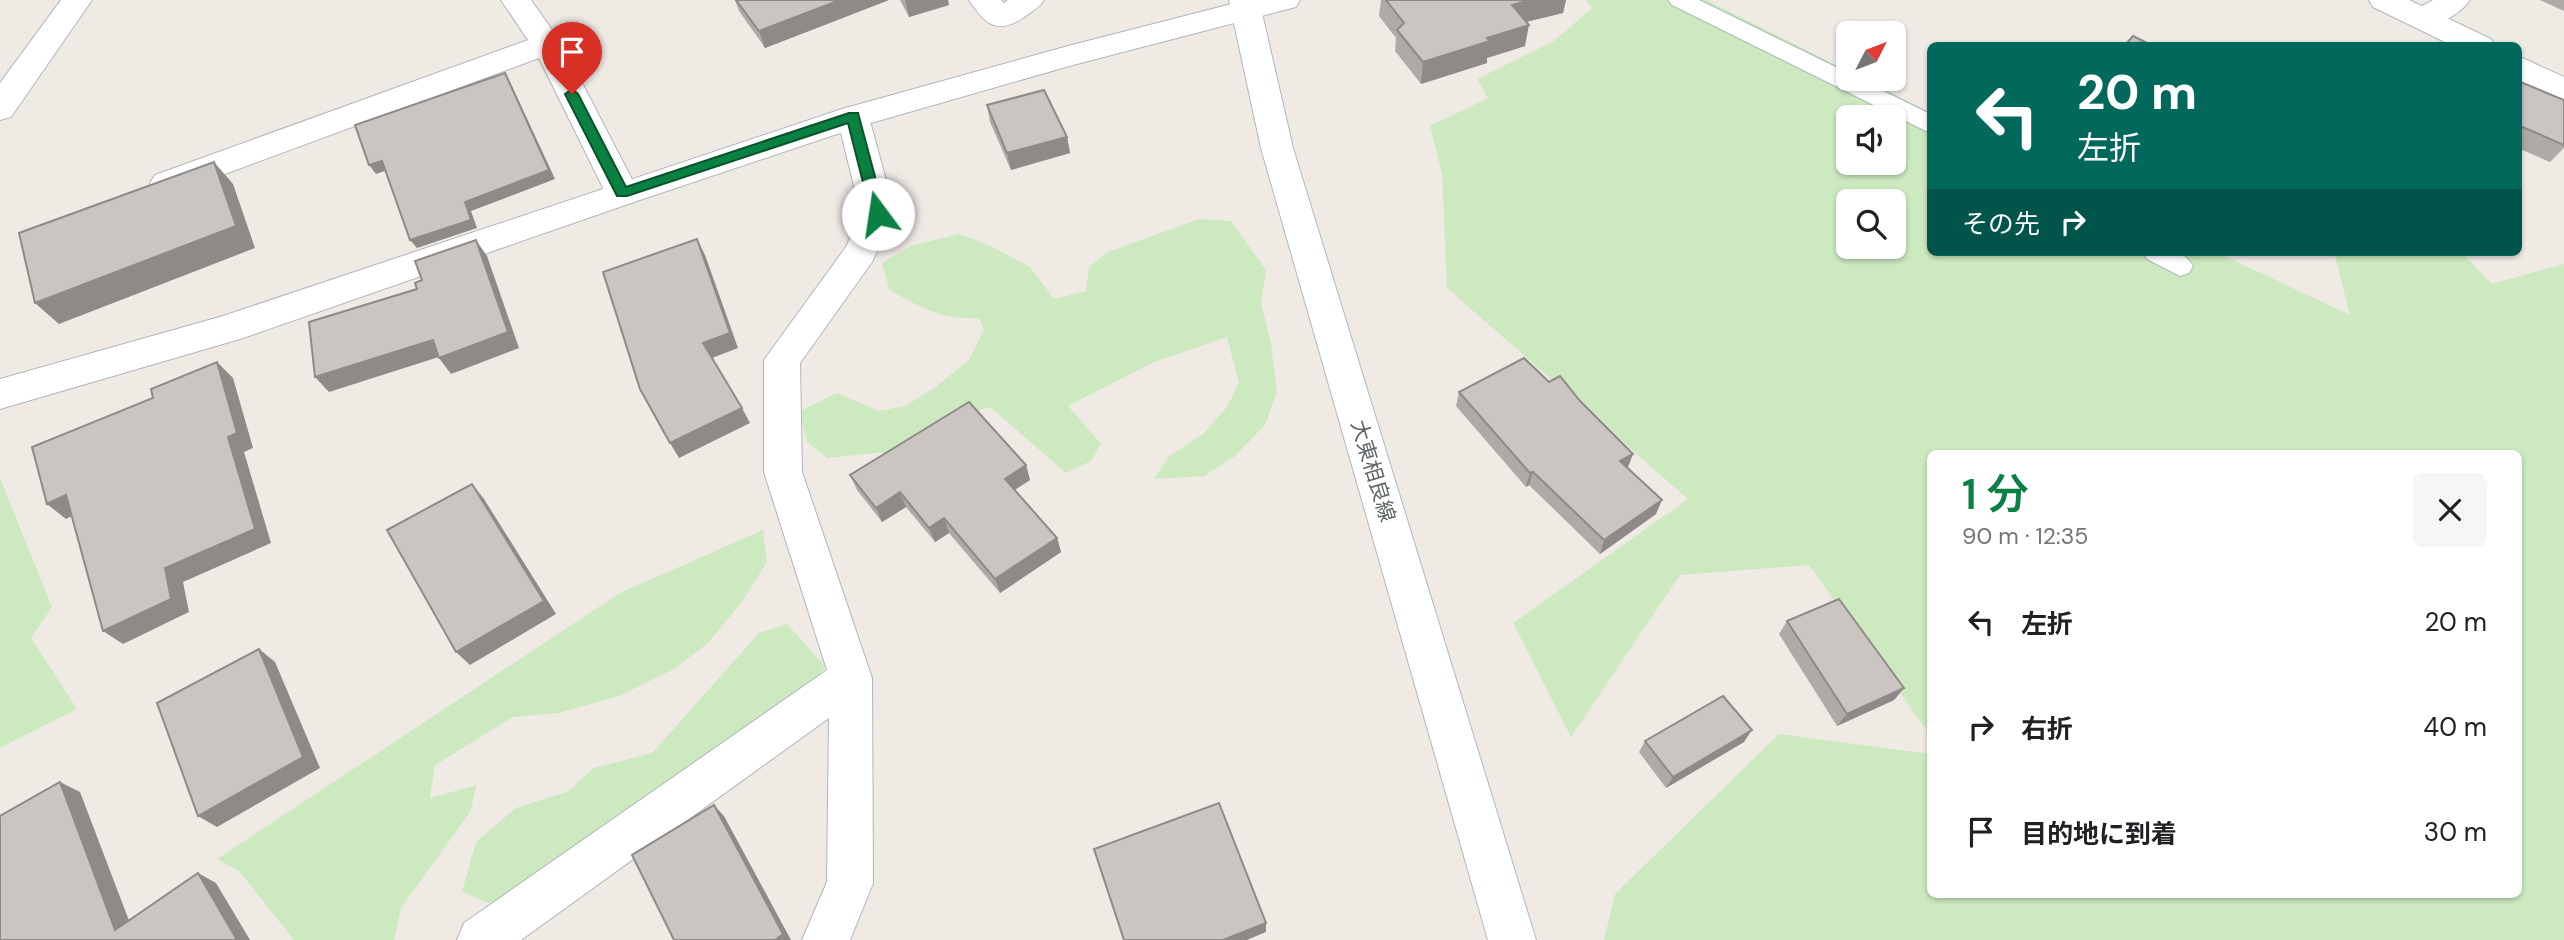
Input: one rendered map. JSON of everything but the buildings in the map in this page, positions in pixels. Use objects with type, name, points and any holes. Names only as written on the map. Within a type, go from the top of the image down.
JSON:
[{"type":"street","points":[[0,109],[77,0]]},
{"type":"street","points":[[516,0],[547,44],[622,193]]},
{"type":"street","points":[[984,0],[1001,18],[1029,0]]},
{"type":"street","points":[[0,394],[227,329],[622,193],[853,117],[1245,6],[1285,0]]},
{"type":"street","points":[[2384,0],[2472,42]]},
{"type":"street","points":[[2424,18],[2455,0]]},
{"type":"street","name":"大東相良線","points":[[1245,6],[1277,148],[1512,940]]},
{"type":"street","points":[[135,194],[547,44]]},
{"type":"street","points":[[2522,68],[2564,92]]},
{"type":"street","points":[[826,940],[850,883],[850,678],[783,472],[782,360],[860,253],[878,214],[853,117]]},
{"type":"street","points":[[481,940],[850,678]]},
{"type":"lane","points":[[1680,0],[1927,123]]},
{"type":"lane","points":[[2163,256],[2180,266]]},
{"type":"green space","points":[[1586,0],[1707,0],[1836,65],[1836,91],[1888,91],[1927,110],[1927,256],[2225,256],[2350,315],[2335,256],[2465,256],[2492,284],[2564,264],[2564,940],[1604,940],[1615,894],[1779,734],[1927,754],[1927,898],[2522,898],[2522,450],[1927,450],[1927,731],[1809,565],[1680,575],[1571,737],[1513,623],[1688,499],[1447,288],[1442,174],[1430,126],[1488,98],[1477,79],[1554,41],[1592,8]]},
{"type":"green space","points":[[1199,219],[1231,221],[1266,270],[1261,303],[1271,343],[1277,392],[1265,425],[1235,456],[1204,476],[1154,479],[1168,457],[1203,434],[1227,407],[1239,383],[1227,337],[1154,362],[1068,406],[1101,444],[1091,461],[1066,473],[990,407],[951,418],[896,451],[827,458],[807,442],[800,411],[837,393],[879,411],[905,406],[934,388],[969,360],[984,329],[979,318],[942,315],[889,289],[882,263],[911,246],[959,234],[989,245],[1030,267],[1054,299],[1086,291],[1089,267],[1108,252]]},
{"type":"green space","points":[[0,478],[52,607],[31,638],[77,709],[0,748]]},
{"type":"green space","points":[[763,530],[767,562],[741,603],[708,643],[674,669],[619,696],[559,713],[513,717],[435,765],[430,798],[477,785],[470,812],[401,908],[394,940],[294,940],[239,871],[217,859],[620,593]]},
{"type":"green space","points":[[787,624],[825,666],[811,688],[536,890],[489,903],[462,892],[476,842],[516,808],[567,792],[594,768],[652,753],[759,633]]},
{"type":"route","points":[[572,94],[622,193],[853,117],[878,214]]}]
